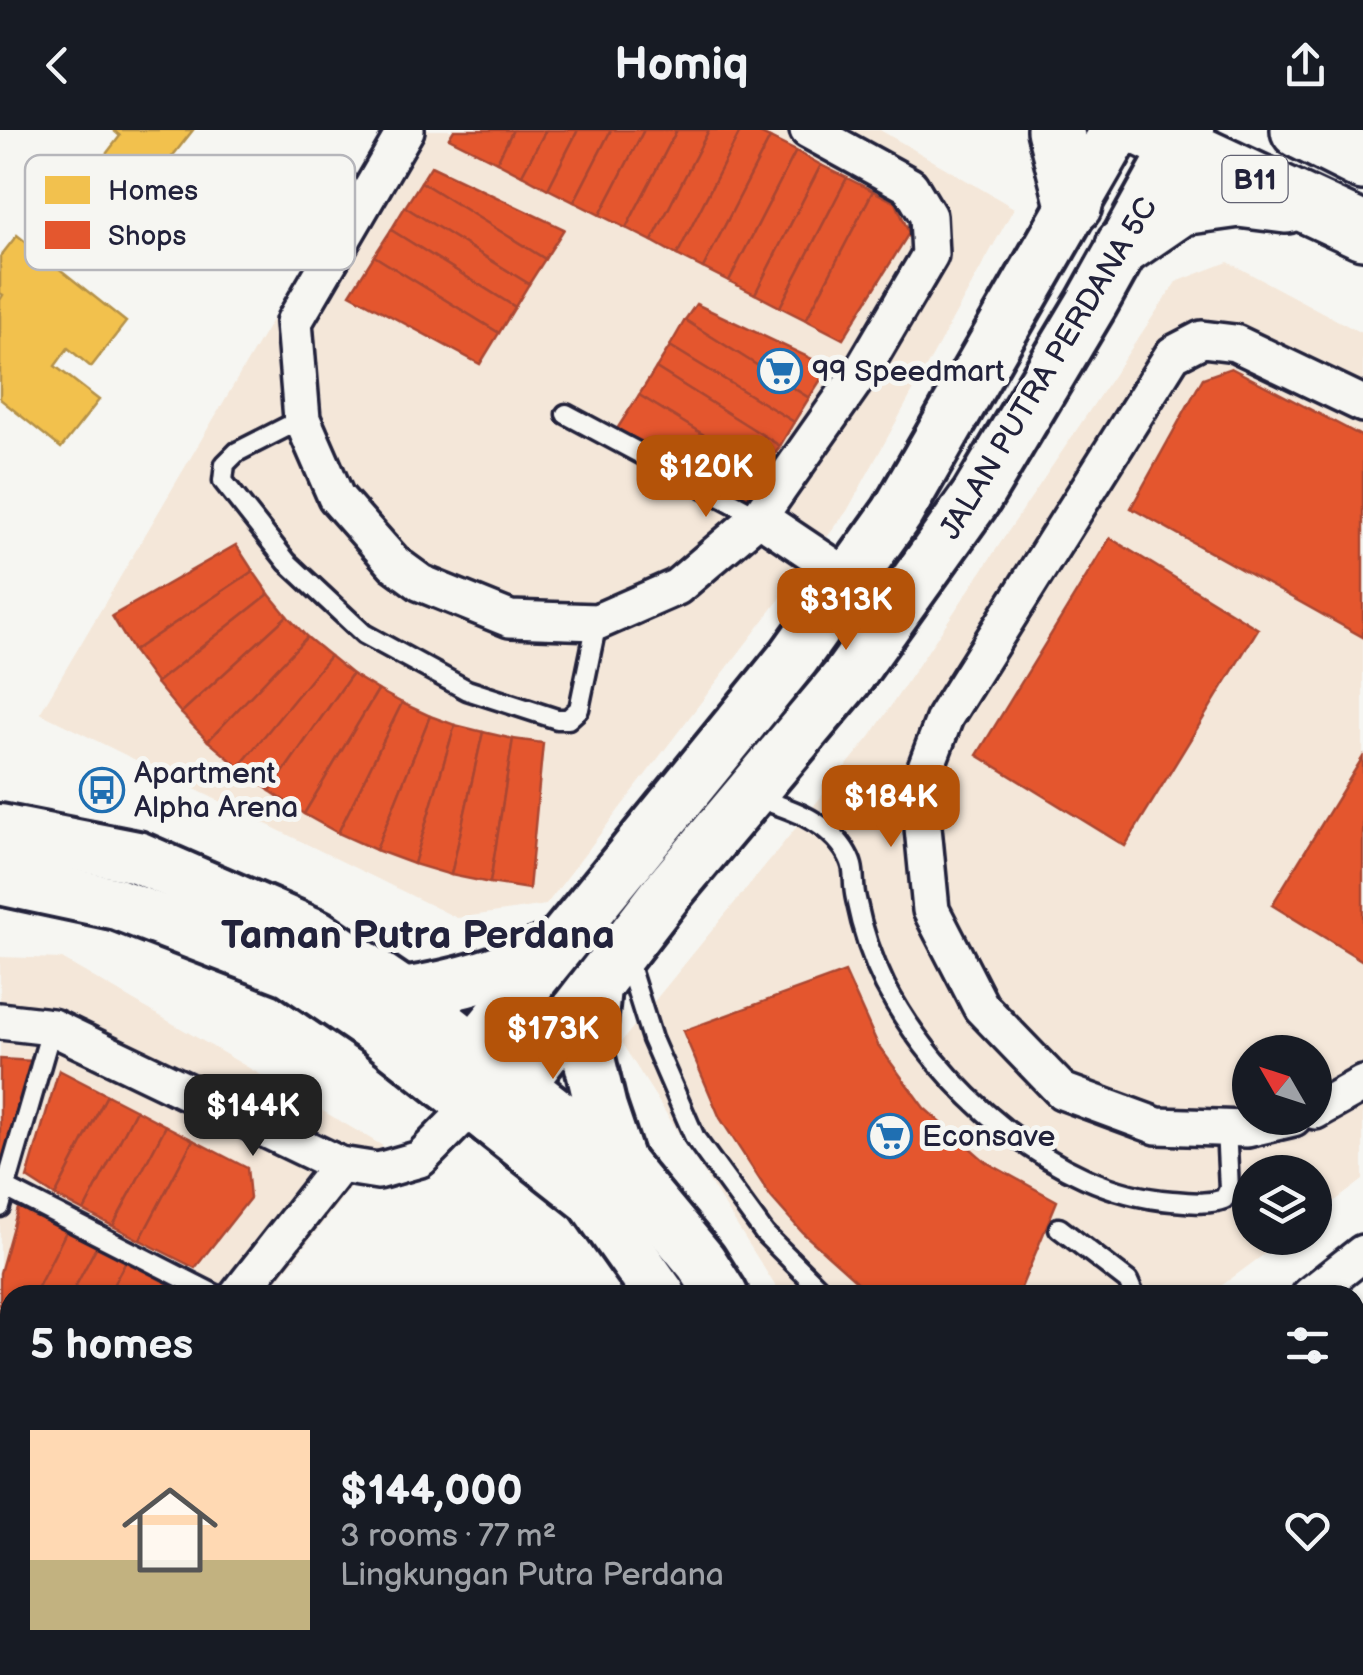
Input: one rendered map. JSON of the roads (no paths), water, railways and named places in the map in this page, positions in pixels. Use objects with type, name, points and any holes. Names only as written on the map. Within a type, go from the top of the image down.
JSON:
[{"type":"main road","points":[[1055,130],[1074,205]]},
{"type":"main road","name":"B11","points":[[1299,130],[1363,162]]},
{"type":"main road","name":"B11","points":[[1171,135],[1341,220]]},
{"type":"main road","points":[[1124,246],[1180,207],[1240,199],[1341,220]]},
{"type":"street","points":[[355,217],[406,130]]},
{"type":"street","points":[[324,270],[294,322],[302,418],[336,497],[396,564],[420,583],[510,619],[597,622],[677,588],[759,517],[863,368],[930,255],[928,216],[910,186],[808,130]]},
{"type":"street","name":"JALAN PUTRA PERDANA 5C","points":[[482,1089],[564,941],[794,657],[897,513],[1117,130]]},
{"type":"street","name":"JALAN PUTRA PERDANA 5C","points":[[482,1089],[609,969],[847,678],[978,496],[1124,246],[1171,135]]},
{"type":"street","points":[[1232,1128],[1157,1126],[1062,1091],[980,1007],[931,910],[919,786],[945,717],[1173,354],[1202,339],[1235,344],[1363,404]]},
{"type":"street","points":[[759,517],[896,609]]},
{"type":"street","points":[[0,830],[138,857],[316,934],[404,994],[482,1089],[592,1199],[653,1285]]},
{"type":"street","points":[[0,879],[117,904],[291,971],[379,1031],[620,1164]]},
{"type":"street","points":[[404,994],[476,980],[509,969],[564,941]]},
{"type":"street","points":[[609,969],[588,1054],[601,1108],[620,1164],[716,1285]]},
{"type":"street","points":[[0,1021],[52,1026],[340,1165],[378,1172],[420,1160],[482,1089]]},
{"type":"street","points":[[1332,1101],[1363,1084]]},
{"type":"street","points":[[246,1285],[340,1165]]},
{"type":"street","points":[[1323,1285],[1363,1253]]},
{"type":"lane","points":[[566,414],[759,517]]},
{"type":"lane","points":[[302,418],[236,452],[225,464],[224,481],[287,562],[364,634],[468,690],[568,719],[578,710],[597,622]]},
{"type":"lane","points":[[748,795],[816,822],[842,846],[855,870],[853,885],[864,937],[886,986],[920,1040],[970,1098],[1046,1160],[1141,1198],[1212,1204],[1224,1199],[1229,1189],[1226,1128]]},
{"type":"lane","points":[[609,969],[652,1040],[695,1138],[765,1234],[816,1285]]},
{"type":"lane","points":[[0,1207],[3,1185],[52,1026]]},
{"type":"lane","points":[[3,1185],[197,1285]]},
{"type":"lane","points":[[1059,1228],[1130,1285]]},
{"type":"place","name":"99 Speedmart","points":[[780,371]]},
{"type":"place","name":"Apartment Alpha Arena","points":[[102,790]]},
{"type":"place","name":"Econsave","points":[[890,1136]]},
{"type":"district","name":"Taman Putra Perdana","points":[[418,934]]}]
